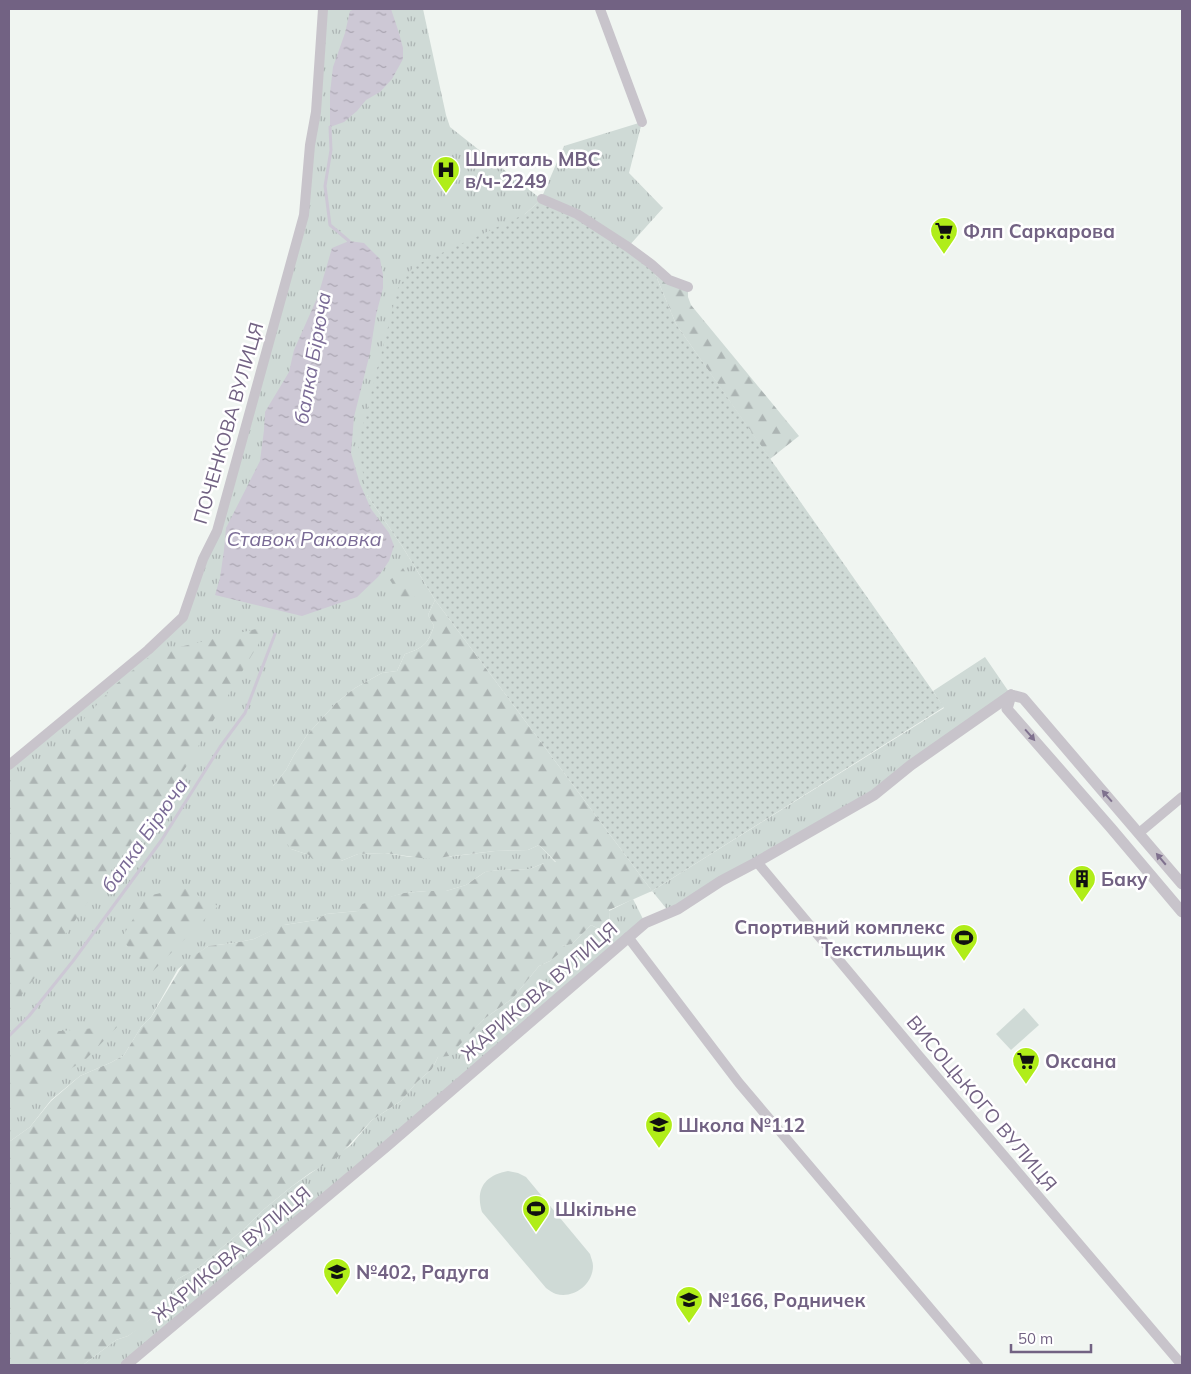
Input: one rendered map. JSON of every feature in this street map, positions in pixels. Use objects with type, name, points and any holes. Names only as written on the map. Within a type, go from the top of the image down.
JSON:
[{"type":"street","name":"ПОЧЕНКОВА ВУЛИЦЯ","points":[[9,765],[148,650],[183,617],[203,559],[217,532],[304,215],[310,145],[316,112],[324,9]]},
{"type":"street","points":[[600,9],[642,122]]},
{"type":"street","points":[[542,199],[577,214],[628,247],[669,280],[688,287]]},
{"type":"street","points":[[1182,884],[1023,698],[1011,696],[1007,708],[1182,912]]},
{"type":"street","name":"ЖАРИКОВА ВУЛИЦЯ","points":[[126,1365],[380,1151],[645,923],[670,914],[721,881],[874,795],[911,766],[1011,696]]},
{"type":"street","points":[[1139,833],[1182,797]]},
{"type":"street","name":"ВИСОЦЬКОГО ВУЛИЦЯ","points":[[757,862],[1182,1365]]},
{"type":"street","points":[[628,937],[739,1082],[978,1365]]},
{"type":"green space","points":[[323,9],[423,9],[450,127],[541,199],[564,146],[642,122],[629,173],[663,208],[628,247],[542,199],[525,214],[367,495],[402,546],[435,600],[428,615],[434,626],[427,641],[416,650],[405,654],[397,671],[382,673],[355,688],[336,703],[307,735],[286,770],[273,786],[291,849],[309,855],[341,861],[358,854],[385,853],[410,857],[447,857],[495,851],[528,850],[539,845],[556,863],[544,863],[530,869],[485,872],[466,885],[446,891],[404,893],[384,899],[358,911],[326,914],[316,920],[284,925],[254,939],[208,946],[178,969],[151,1017],[141,1027],[124,1055],[80,1076],[51,1100],[30,1127],[9,1142],[9,765],[183,617],[217,531],[304,215]]},
{"type":"green space","points":[[542,199],[577,214],[651,264],[676,324],[944,707],[652,891],[435,600],[402,546],[367,495],[358,445],[398,288],[414,266],[525,214]]},
{"type":"green space","points":[[651,264],[688,287],[688,297],[691,305],[799,436],[770,459],[676,324]]},
{"type":"green space","points":[[403,568],[419,596],[402,599],[390,580]]},
{"type":"green space","points":[[435,600],[652,891],[609,910],[610,924],[607,931],[591,925],[572,944],[562,946],[561,952],[550,961],[539,966],[513,998],[484,1019],[449,1056],[438,1057],[432,1069],[417,1082],[401,1101],[372,1120],[338,1157],[310,1173],[291,1187],[199,1267],[178,1279],[155,1315],[141,1327],[128,1336],[116,1340],[83,1365],[9,1365],[9,1142],[30,1127],[51,1101],[80,1076],[124,1055],[141,1027],[151,1017],[184,963],[208,946],[254,939],[272,930],[277,921],[284,925],[316,920],[326,914],[358,911],[362,904],[404,893],[446,891],[466,885],[485,872],[530,869],[544,863],[556,862],[539,845],[528,850],[495,851],[428,859],[385,853],[358,854],[341,861],[317,865],[309,855],[291,849],[277,831],[271,814],[273,786],[286,770],[307,735],[336,703],[355,688],[382,673],[397,671],[405,654],[416,650],[427,641],[434,626],[428,615]]},
{"type":"green space","points":[[269,626],[186,767],[9,1012],[9,801],[115,685],[154,653]]},
{"type":"green space","points":[[985,657],[1011,695],[874,795],[670,913],[652,891],[944,708],[933,691]]},
{"type":"green space","points":[[184,888],[218,906],[152,972],[121,939],[147,896]]},
{"type":"green space","points":[[633,899],[645,923],[126,1365],[83,1365],[116,1340],[128,1336],[155,1315],[178,1279],[199,1267],[291,1187],[351,1145],[372,1120],[401,1101],[417,1082],[432,1069],[438,1057],[460,1043],[484,1019],[513,998],[539,966],[550,961],[562,946],[572,944],[591,925],[597,928],[610,924],[609,911]]},
{"type":"green space","points":[[1024,1008],[1039,1025],[1011,1050],[996,1034]]},
{"type":"green space","points":[[118,1026],[86,1059],[30,1095],[9,1121],[9,1064],[38,1033]]},
{"type":"green space","name":"Шкільне","points":[[508,1171],[526,1177],[590,1254],[593,1264],[590,1279],[576,1292],[563,1295],[555,1294],[546,1288],[482,1212],[480,1196],[484,1184],[493,1176]]},
{"type":"water","points":[[355,9],[391,9],[403,48],[403,59],[392,79],[380,92],[366,100],[344,122],[330,127],[330,93],[333,67],[345,33],[350,11]]},
{"type":"water","name":"Ставок Раковка","points":[[349,241],[364,243],[380,259],[383,275],[383,288],[376,315],[370,353],[354,417],[351,453],[360,484],[371,509],[389,533],[394,546],[389,561],[378,577],[357,597],[302,616],[215,595],[220,578],[226,528],[260,461],[265,412],[289,372],[294,350],[318,296],[332,248]]},
{"type":"waterway","name":"балка Бірюча","points":[[330,127],[331,150],[325,186],[330,225],[349,241],[348,245]]},
{"type":"waterway","name":"балка Бірюча","points":[[9,1036],[29,1016],[73,961],[161,841],[220,747],[245,713],[275,634]]},
{"type":"place","name":"Шпиталь МВС в/ч-2249","points":[[446,194]]},
{"type":"place","name":"Флп Саркарова","points":[[944,255]]},
{"type":"place","name":"Баку","points":[[1082,903]]},
{"type":"place","name":"Спортивний комплекс Текстильщик","points":[[964,962]]},
{"type":"place","name":"Оксана","points":[[1026,1085]]},
{"type":"place","name":"Школа №112","points":[[659,1149]]},
{"type":"place","name":"Шкільне","points":[[536,1233]]},
{"type":"place","name":"№402, Радуга","points":[[337,1296]]},
{"type":"place","name":"№166, Родничек","points":[[689,1324]]}]
